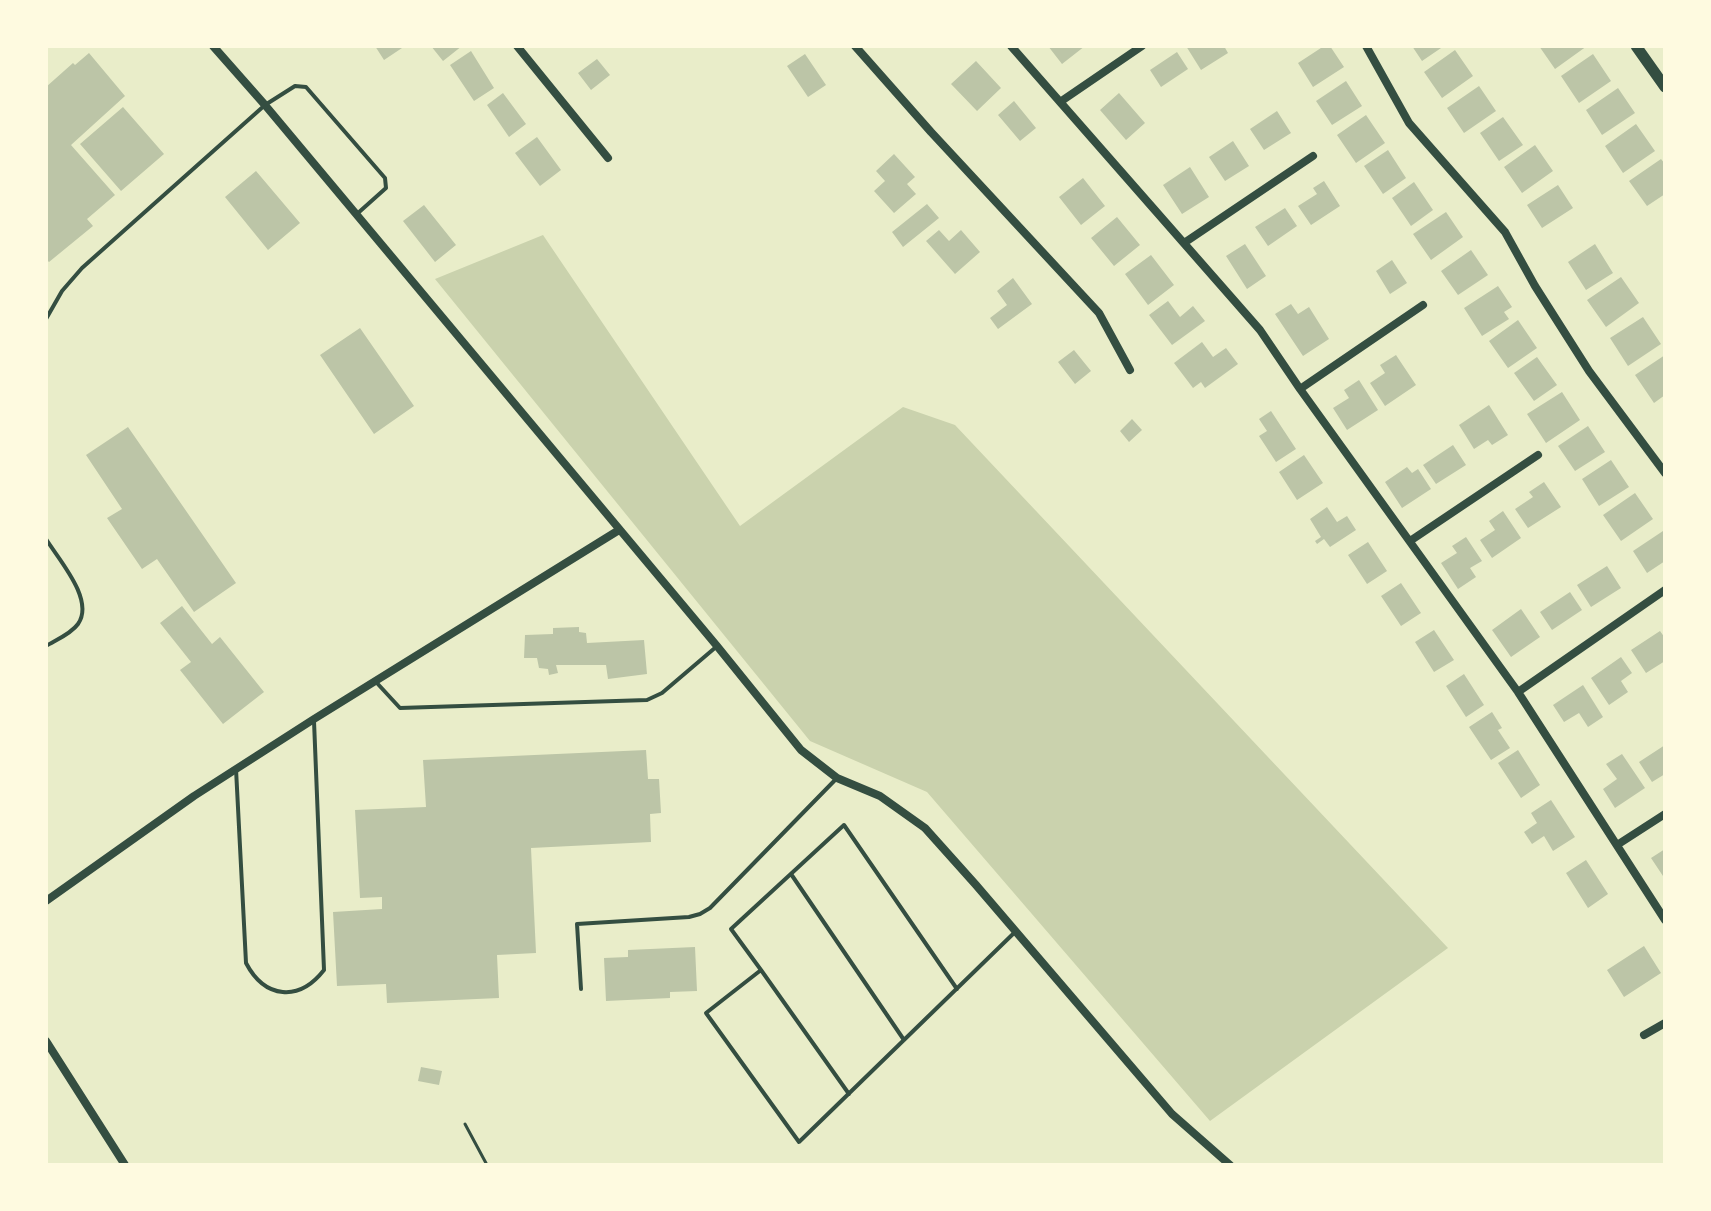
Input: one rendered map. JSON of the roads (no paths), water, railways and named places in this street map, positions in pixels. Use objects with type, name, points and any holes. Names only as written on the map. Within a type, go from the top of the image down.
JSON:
[{"type":"street","points":[[213,46],[801,750],[837,778],[880,796],[925,828],[1172,1114],[1230,1165]]},
{"type":"street","points":[[517,46],[608,158]]},
{"type":"street","points":[[855,46],[1099,313],[1130,370]]},
{"type":"street","points":[[1011,46],[1260,330],[1518,692],[1665,920]]},
{"type":"street","points":[[1060,102],[1142,46]]},
{"type":"street","points":[[1366,46],[1409,123],[1505,232],[1589,371],[1665,473]]},
{"type":"street","points":[[1636,46],[1665,87]]},
{"type":"street","points":[[1184,243],[1313,156]]},
{"type":"street","points":[[1300,389],[1423,305]]},
{"type":"street","points":[[1410,541],[1538,455]]},
{"type":"street","points":[[46,901],[188,800],[619,530]]},
{"type":"street","points":[[1518,692],[1665,590]]},
{"type":"street","points":[[1617,845],[1665,814]]},
{"type":"street","points":[[1644,1035],[1665,1023]]},
{"type":"street","points":[[46,1041],[125,1165]]},
{"type":"lane","points":[[46,319],[62,291],[82,268],[265,105],[295,86],[306,87],[385,178],[386,188],[356,215]]},
{"type":"lane","points":[[46,539],[81,595],[84,608],[78,624],[46,646]]},
{"type":"lane","points":[[376,682],[400,708],[647,700],[662,693],[717,646]]},
{"type":"lane","points":[[236,769],[246,963],[253,976],[272,990],[290,993],[316,981],[324,970],[314,719]]},
{"type":"lane","points":[[581,989],[577,924],[700,914],[710,908],[837,778]]},
{"type":"lane","points":[[849,1094],[731,929],[844,825],[957,989]]},
{"type":"lane","points":[[791,874],[904,1040]]},
{"type":"lane","points":[[761,970],[706,1013],[799,1142],[1016,931]]}]
